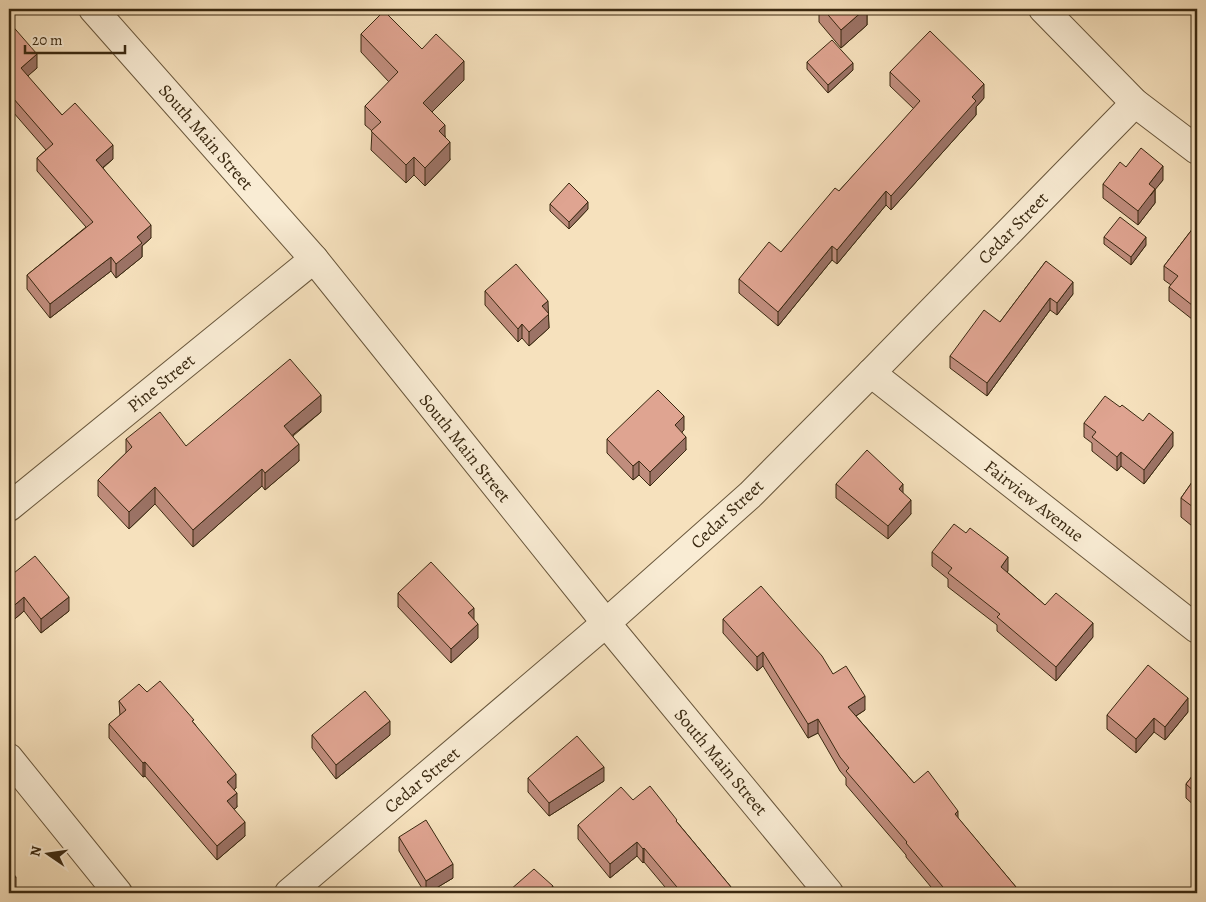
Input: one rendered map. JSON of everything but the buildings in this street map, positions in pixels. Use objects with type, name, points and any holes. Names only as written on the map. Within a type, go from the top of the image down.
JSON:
[{"type":"street","name":"South Main Street","points":[[93,9],[314,260],[606,623],[830,893]]},
{"type":"street","points":[[1043,9],[1135,103],[1197,150]]},
{"type":"street","name":"Cedar Street","points":[[289,893],[606,623],[750,495],[871,374],[1135,103]]},
{"type":"street","name":"Pine Street","points":[[9,507],[314,260]]},
{"type":"street","name":"Fairview Avenue","points":[[871,374],[1197,629]]},
{"type":"street","points":[[9,758],[118,893]]}]
